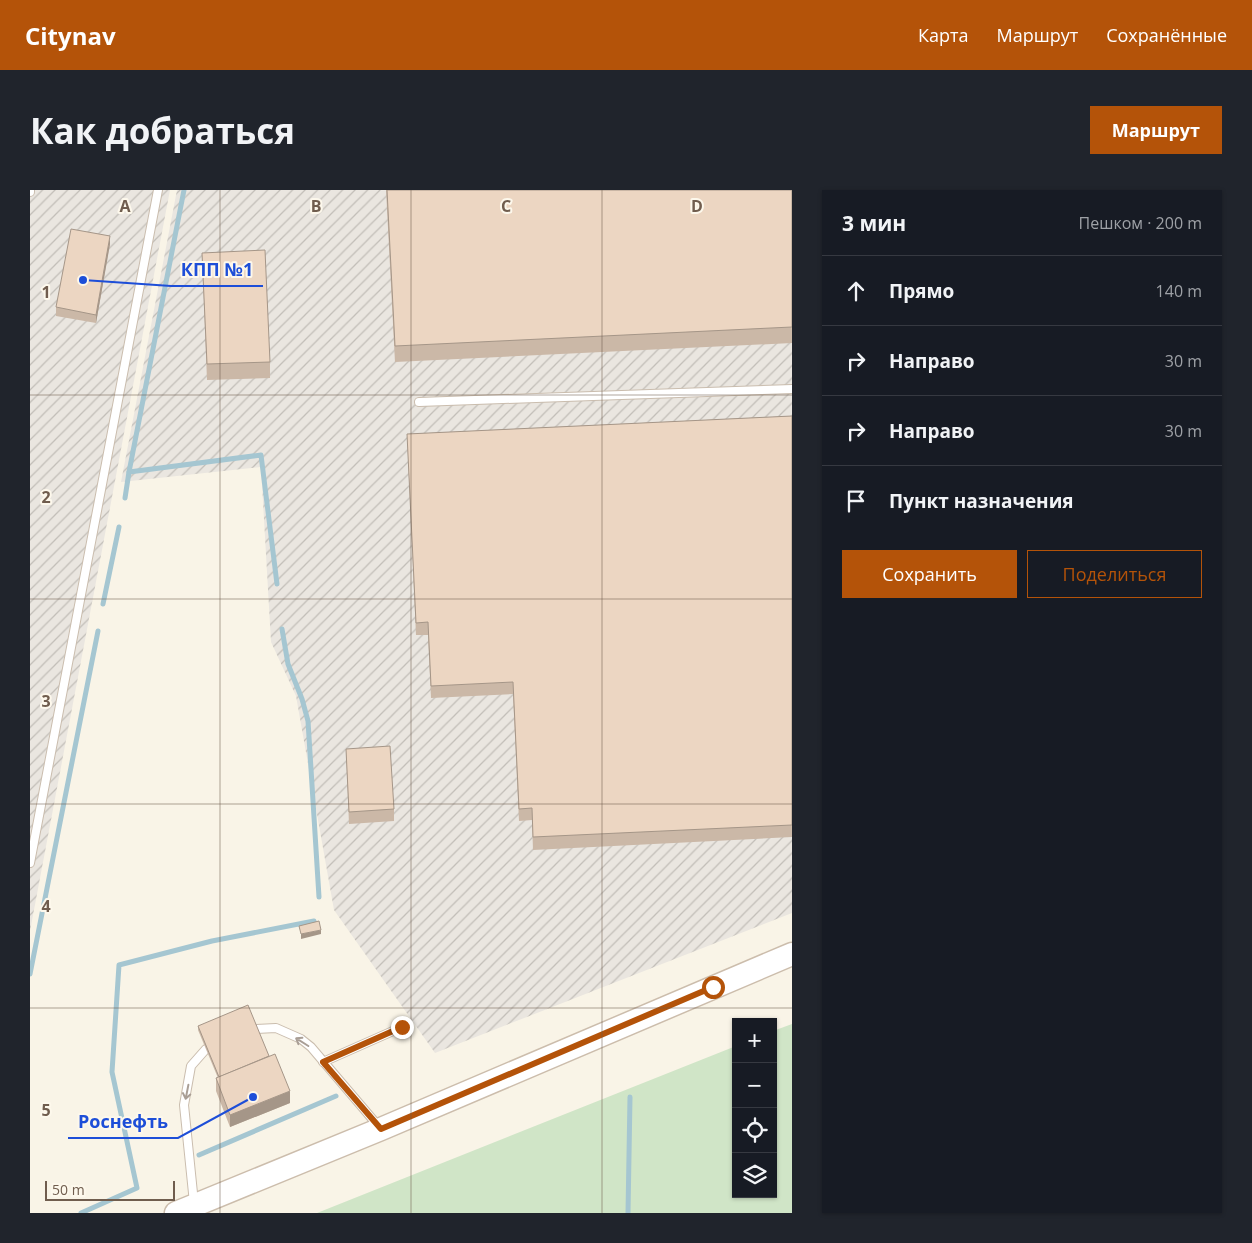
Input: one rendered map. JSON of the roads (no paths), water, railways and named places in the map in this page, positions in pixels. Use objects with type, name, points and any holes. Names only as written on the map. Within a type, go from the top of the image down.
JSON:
[{"type":"main road","points":[[185,1209],[381,1129],[792,954]]},
{"type":"lane","points":[[30,863],[158,190]]},
{"type":"lane","points":[[419,402],[792,389]]},
{"type":"lane","points":[[323,1062],[402,1027]]},
{"type":"lane","points":[[256,1029],[276,1028],[301,1039],[381,1129]]},
{"type":"lane","points":[[185,1209],[184,1105],[191,1066],[206,1049]]},
{"type":"waterway","points":[[184,190],[129,472],[261,455],[277,584]]},
{"type":"waterway","points":[[125,498],[129,472]]},
{"type":"waterway","points":[[103,604],[119,527]]},
{"type":"waterway","points":[[282,629],[288,664],[302,699],[308,721],[319,897]]},
{"type":"waterway","points":[[30,974],[98,631]]},
{"type":"waterway","points":[[81,1213],[137,1188],[112,1072],[119,965],[212,941],[314,921]]},
{"type":"waterway","points":[[199,1155],[336,1096]]},
{"type":"waterway","points":[[628,1213],[630,1097]]},
{"type":"place","name":"КПП №1","points":[[83,280]]},
{"type":"place","name":"Роснефть","points":[[253,1097]]}]
